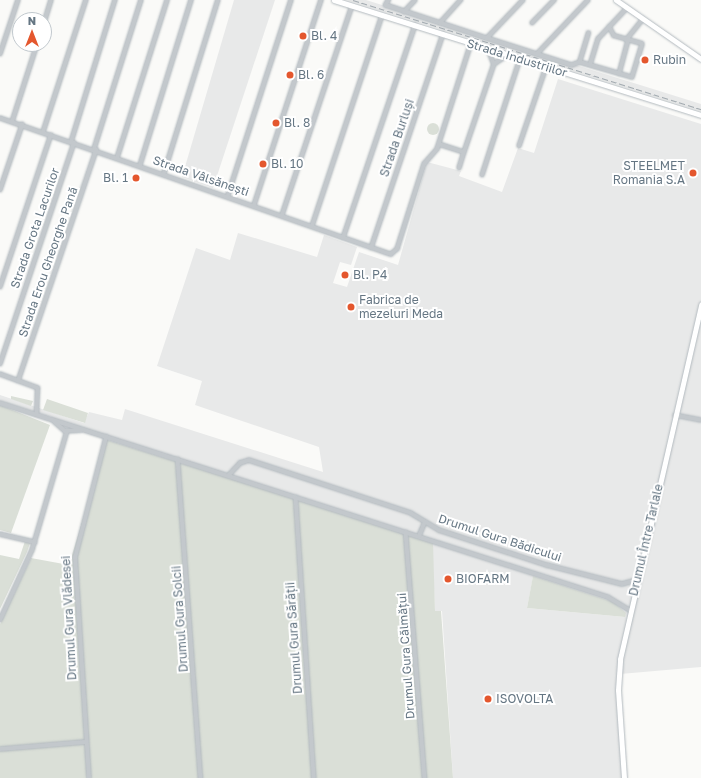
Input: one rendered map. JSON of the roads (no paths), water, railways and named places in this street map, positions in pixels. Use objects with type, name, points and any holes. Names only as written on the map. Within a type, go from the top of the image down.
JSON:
[{"type":"main road","name":"Strada Industriilor","points":[[334,0],[701,115]]},
{"type":"main road","points":[[616,0],[701,59]]},
{"type":"main road","name":"Drumul Între Tarlale","points":[[624,778],[618,678],[630,610],[701,304]]},
{"type":"street","points":[[0,54],[18,0]]},
{"type":"street","points":[[47,12],[51,0]]},
{"type":"street","points":[[43,132],[86,0]]},
{"type":"street","name":"Strada Grota Lacurilor","points":[[0,364],[72,142],[115,0]]},
{"type":"street","name":"Strada Erou Gheorghe Pană","points":[[18,381],[95,150],[141,0]]},
{"type":"street","points":[[117,158],[167,0]]},
{"type":"street","points":[[140,165],[191,0]]},
{"type":"street","points":[[164,173],[218,0]]},
{"type":"street","points":[[228,195],[291,0]]},
{"type":"street","points":[[254,205],[321,0]]},
{"type":"street","points":[[389,0],[386,5],[404,12],[575,65],[580,62],[589,33]]},
{"type":"street","points":[[404,12],[415,0]]},
{"type":"street","points":[[440,23],[461,0]]},
{"type":"street","points":[[487,38],[523,0]]},
{"type":"street","points":[[532,23],[554,0]]},
{"type":"street","points":[[537,54],[588,0]]},
{"type":"street","points":[[282,215],[352,6]]},
{"type":"street","points":[[590,65],[598,38],[627,8]]},
{"type":"street","points":[[312,226],[382,15]]},
{"type":"street","points":[[619,74],[627,40],[643,19]]},
{"type":"street","points":[[343,238],[415,26]]},
{"type":"street","points":[[580,62],[632,77],[642,44],[614,36],[609,27]]},
{"type":"street","name":"Strada Burluși","points":[[371,248],[443,34]]},
{"type":"street","points":[[464,152],[439,144],[471,43]]},
{"type":"street","points":[[488,48],[494,64]]},
{"type":"street","points":[[12,122],[34,52]]},
{"type":"street","points":[[459,168],[494,64],[508,55]]},
{"type":"street","points":[[482,175],[520,59]]},
{"type":"street","points":[[519,146],[546,67]]},
{"type":"street","name":"Strada Vâlsănești","points":[[0,118],[228,195],[343,238],[393,254],[424,164],[439,144]]},
{"type":"street","points":[[0,190],[22,125]]},
{"type":"street","points":[[0,287],[51,135]]},
{"type":"street","points":[[0,374],[39,389],[37,414]]},
{"type":"street","points":[[0,403],[65,423],[63,428]]},
{"type":"street","points":[[675,415],[701,420]]},
{"type":"street","points":[[53,420],[68,431],[83,430]]},
{"type":"street","name":"Drumul Gura Bădicului","points":[[65,423],[608,597],[630,610]]},
{"type":"street","points":[[0,620],[27,563],[35,542],[71,424]]},
{"type":"street","name":"Drumul Gura Vlădesei","points":[[89,778],[76,552],[106,437]]},
{"type":"street","name":"Drumul Gura Solcii","points":[[178,459],[201,778]]},
{"type":"street","name":"Drumul Gura Bădicului","points":[[229,475],[240,463],[249,460],[411,513],[439,530],[546,565],[622,584],[637,580]]},
{"type":"street","name":"Drumul Gura Sărății","points":[[296,497],[314,778]]},
{"type":"street","points":[[419,536],[425,522]]},
{"type":"street","name":"Drumul Gura Călmățui","points":[[406,532],[425,778]]},
{"type":"street","points":[[0,534],[35,542]]},
{"type":"street","points":[[0,749],[86,742]]},
{"type":"railway","points":[[353,0],[701,109]]},
{"type":"place","name":"Bl. 4","points":[[303,36]]},
{"type":"place","name":"Rubin","points":[[645,60]]},
{"type":"place","name":"Bl. 6","points":[[290,75]]},
{"type":"place","name":"Bl. 8","points":[[276,123]]},
{"type":"place","name":"Bl. 10","points":[[263,164]]},
{"type":"place","name":"STEELMET Romania S.A","points":[[693,173]]},
{"type":"place","name":"Bl. 1","points":[[136,178]]},
{"type":"place","name":"Bl. P4","points":[[345,275]]},
{"type":"place","name":"Fabrica de mezeluri Meda","points":[[351,307]]},
{"type":"place","name":"BIOFARM","points":[[448,579]]},
{"type":"place","name":"ISOVOLTA","points":[[488,699]]}]
